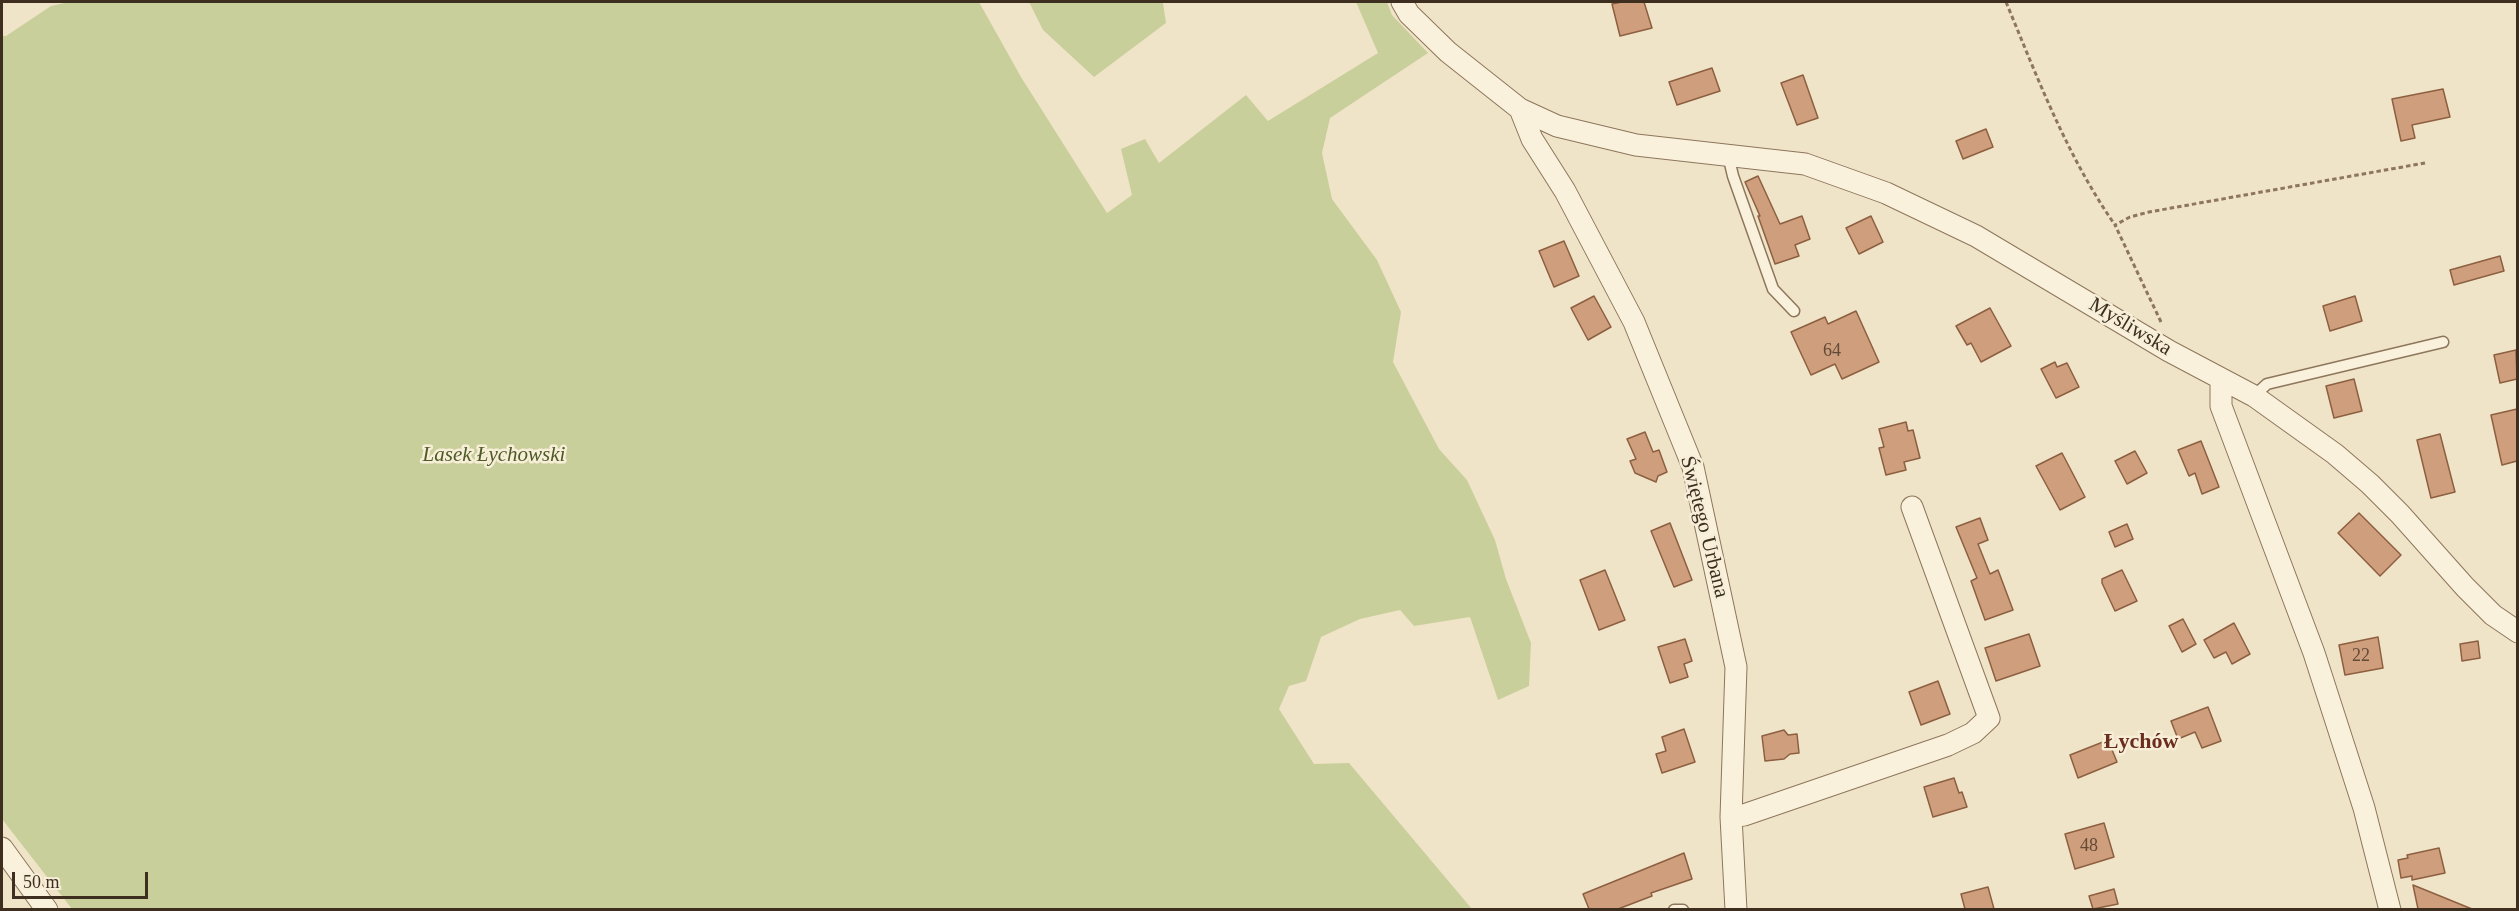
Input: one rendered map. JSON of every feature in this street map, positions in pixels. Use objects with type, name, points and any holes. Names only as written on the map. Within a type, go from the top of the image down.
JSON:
[{"type":"street","name":"Myśliwska","points":[[1402,2],[1409,14],[1448,52],[1520,109],[1557,126],[1636,145],[1805,164],[1886,193],[1976,236],[2169,351],[2254,396],[2334,454],[2400,513],[2465,587],[2493,615],[2517,632]]},
{"type":"street","name":"Świętego Urbana","points":[[1520,109],[1532,139],[1565,191],[1634,322],[1693,467],[1736,667],[1731,817],[1736,909]]},
{"type":"street","points":[[2222,380],[2222,406],[2314,653],[2364,808],[2390,909]]},
{"type":"street","points":[[1731,817],[1744,815],[1948,745],[1972,733],[1989,718],[1912,507]]},
{"type":"street","points":[[2,848],[47,909]]},
{"type":"lane","points":[[1728,154],[1733,176],[1773,289],[1794,311]]},
{"type":"lane","points":[[2254,396],[2267,384],[2443,342]]},
{"type":"lane","points":[[1674,909],[1683,909]]},
{"type":"path","points":[[2006,2],[2069,150],[2115,225],[2166,335],[2169,351]]},
{"type":"path","points":[[2115,225],[2130,217],[2150,212],[2425,163]]},
{"type":"green space","name":"Lasek Łychowski","points":[[69,2],[979,2],[1021,77],[1107,213],[1132,195],[1121,149],[1145,139],[1159,163],[1246,95],[1268,121],[1378,53],[1356,2],[1387,2],[1392,15],[1428,53],[1330,118],[1322,153],[1332,199],[1377,260],[1401,312],[1393,362],[1439,449],[1467,480],[1495,540],[1506,579],[1531,643],[1529,686],[1498,700],[1470,617],[1414,626],[1400,610],[1360,619],[1321,637],[1306,681],[1289,686],[1279,709],[1314,764],[1349,763],[1472,909],[72,909],[2,819],[2,36],[6,36],[51,6]]},
{"type":"green space","points":[[1029,2],[1163,3],[1166,23],[1094,77],[1043,30]]},
{"type":"building","points":[[1644,2],[1652,28],[1620,36],[1612,4]]},
{"type":"building","points":[[1712,68],[1720,91],[1677,105],[1669,82]]},
{"type":"building","points":[[1803,75],[1818,118],[1797,125],[1781,83]]},
{"type":"building","points":[[2443,89],[2450,117],[2412,125],[2415,138],[2401,141],[2392,99]]},
{"type":"building","points":[[1986,129],[1993,147],[1963,159],[1956,141]]},
{"type":"building","points":[[1758,176],[1780,224],[1802,216],[1810,239],[1795,245],[1799,256],[1775,264],[1758,216],[1760,216],[1745,182]]},
{"type":"building","points":[[1871,216],[1883,242],[1859,254],[1846,228]]},
{"type":"building","points":[[1564,241],[1579,276],[1554,287],[1539,251]]},
{"type":"building","points":[[2500,256],[2504,271],[2454,285],[2450,270]]},
{"type":"building","points":[[1594,296],[1611,327],[1588,340],[1571,308]]},
{"type":"building","points":[[2355,296],[2362,321],[2330,331],[2323,306]]},
{"type":"building","points":[[1990,308],[2011,346],[1981,362],[1971,343],[1967,345],[1956,326]]},
{"type":"building","points":[[1856,311],[1879,362],[1842,379],[1835,364],[1811,375],[1791,332],[1825,317],[1828,324]]},
{"type":"building","points":[[2516,350],[2517,379],[2500,383],[2494,355]]},
{"type":"building","points":[[2055,362],[2057,367],[2067,363],[2079,387],[2056,398],[2041,369]]},
{"type":"building","points":[[2354,379],[2362,411],[2334,418],[2326,386]]},
{"type":"building","points":[[2517,409],[2517,461],[2502,465],[2491,415]]},
{"type":"building","points":[[1906,422],[1908,431],[1913,430],[1920,458],[1904,462],[1906,470],[1886,475],[1879,448],[1884,447],[1879,429]]},
{"type":"building","points":[[1645,432],[1653,452],[1659,450],[1667,472],[1658,476],[1656,482],[1635,473],[1630,461],[1636,459],[1627,439]]},
{"type":"building","points":[[2440,434],[2455,492],[2431,498],[2417,440]]},
{"type":"building","points":[[2201,441],[2219,487],[2202,494],[2195,473],[2189,476],[2178,450]]},
{"type":"building","points":[[2135,451],[2147,473],[2127,484],[2115,461]]},
{"type":"building","points":[[2062,453],[2085,497],[2060,510],[2036,466]]},
{"type":"building","points":[[2359,513],[2401,555],[2380,576],[2338,533]]},
{"type":"building","points":[[1980,518],[1988,540],[1978,544],[1990,574],[1998,570],[2013,610],[1985,620],[1971,581],[1977,578],[1956,527]]},
{"type":"building","points":[[1670,523],[1692,580],[1674,587],[1651,531]]},
{"type":"building","points":[[2127,524],[2133,539],[2115,547],[2109,532]]},
{"type":"building","points":[[1605,570],[1625,620],[1599,630],[1580,580]]},
{"type":"building","points":[[2122,570],[2137,601],[2115,611],[2102,579]]},
{"type":"building","points":[[2183,619],[2196,644],[2182,652],[2169,626]]},
{"type":"building","points":[[2234,623],[2250,654],[2232,664],[2226,652],[2214,658],[2204,640]]},
{"type":"building","points":[[2029,634],[2040,666],[1996,681],[1985,648]]},
{"type":"building","points":[[2378,637],[2383,668],[2345,675],[2339,645]]},
{"type":"building","points":[[1685,639],[1692,661],[1684,664],[1688,677],[1670,683],[1658,647]]},
{"type":"building","points":[[2478,641],[2480,658],[2462,661],[2460,644]]},
{"type":"building","points":[[1938,681],[1950,714],[1921,725],[1909,692]]},
{"type":"building","points":[[2208,707],[2221,741],[2202,748],[2195,732],[2178,739],[2171,721]]},
{"type":"building","points":[[1684,729],[1695,762],[1662,773],[1656,754],[1666,751],[1662,737]]},
{"type":"building","points":[[1784,730],[1788,735],[1797,734],[1799,753],[1790,754],[1784,759],[1765,761],[1762,736]]},
{"type":"building","points":[[2108,740],[2117,762],[2078,778],[2070,755]]},
{"type":"building","points":[[1954,778],[1967,807],[1933,817],[1924,787]]},
{"type":"building","points":[[2104,823],[2114,857],[2075,869],[2065,834]]},
{"type":"building","points":[[2439,848],[2445,873],[2412,880],[2412,876],[2401,878],[2398,860],[2408,858],[2407,855]]},
{"type":"building","points":[[1684,853],[1692,879],[1651,893],[1652,896],[1618,909],[1589,909],[1583,894]]},
{"type":"building","points":[[2413,885],[2472,909],[2418,909]]},
{"type":"building","points":[[1988,887],[1994,909],[1965,909],[1961,894]]},
{"type":"building","points":[[2114,889],[2118,904],[2093,909],[2089,896]]},
{"type":"district","name":"Łychów","points":[[2141,742]]}]
